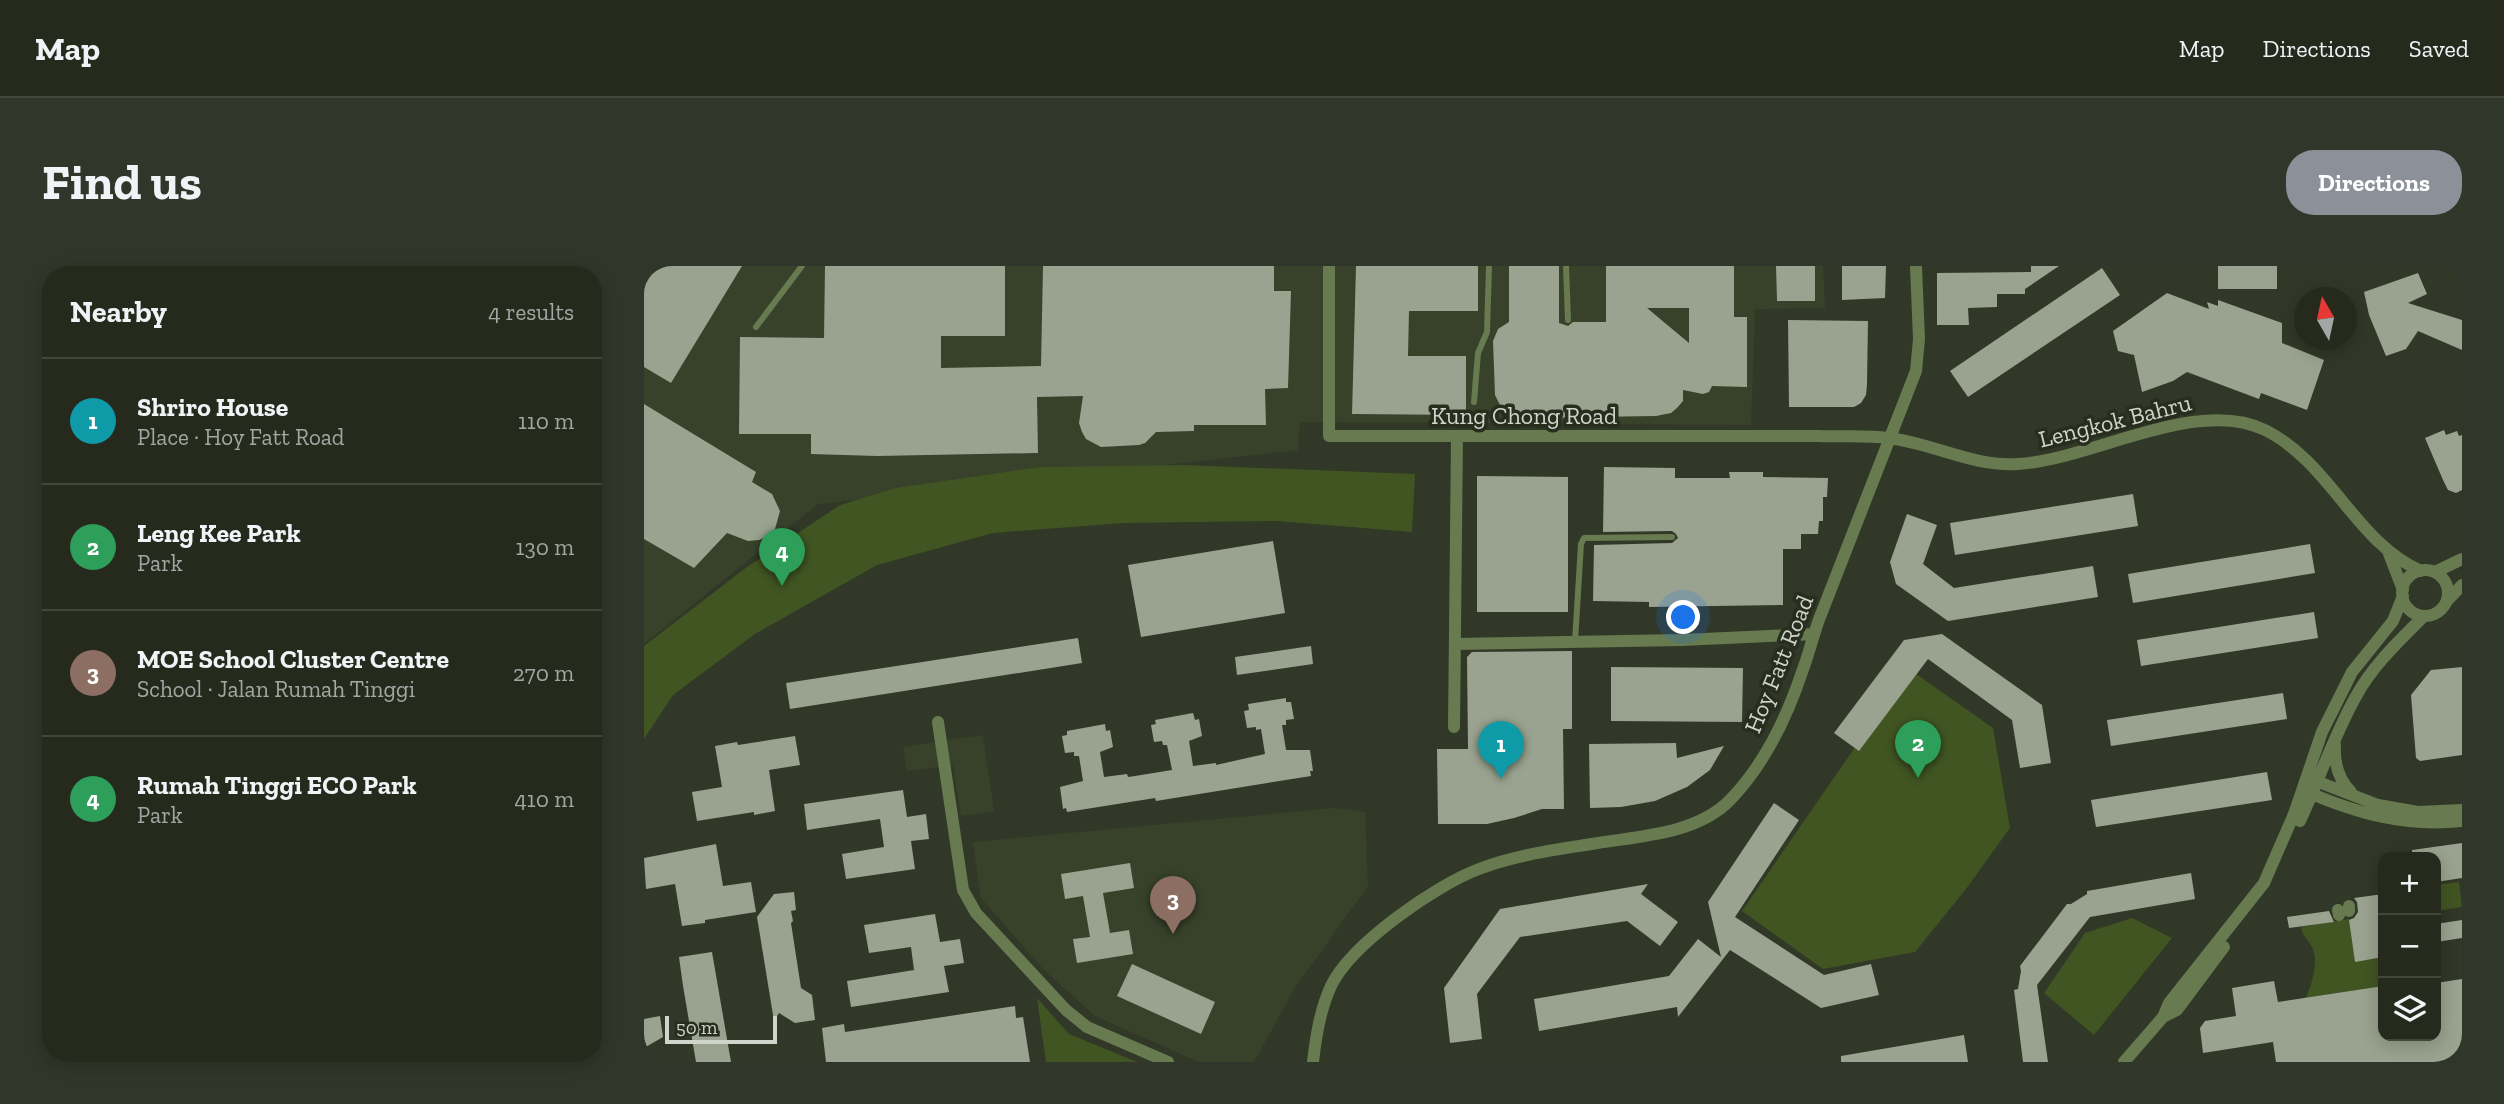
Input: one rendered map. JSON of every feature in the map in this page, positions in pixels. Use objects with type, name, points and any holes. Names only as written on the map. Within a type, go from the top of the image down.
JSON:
[{"type":"street","name":"Kung Chong Road","points":[[1329,266],[1329,436],[1890,438]]},
{"type":"street","name":"Hoy Fatt Road","points":[[1313,1062],[1316,1031],[1332,984],[1340,972],[1388,925],[1432,895],[1476,870],[1493,864],[1543,852],[1665,831],[1693,823],[1714,814],[1743,785],[1765,753],[1788,710],[1814,634],[1917,365],[1919,340],[1916,266]]},
{"type":"street","name":"Lengkok Bahru","points":[[1890,438],[1980,462],[2021,464],[2197,420],[2250,423],[2284,442],[2307,461],[2387,549],[2406,564],[2421,571]]},
{"type":"street","points":[[1454,727],[1457,437]]},
{"type":"street","name":"Lengkok Bahru","points":[[2387,549],[2403,593]]},
{"type":"street","points":[[2310,786],[2322,732],[2352,672],[2393,621],[2409,578],[2421,571],[2435,572],[2462,559]]},
{"type":"street","points":[[2435,572],[2448,587],[2447,601]]},
{"type":"street","points":[[2124,1062],[2163,1017],[2177,1010],[2270,888],[2310,786],[2355,698],[2379,664],[2424,616],[2438,612],[2462,585]]},
{"type":"street","points":[[2403,593],[2410,610],[2424,616]]},
{"type":"street","points":[[1455,644],[1814,634]]},
{"type":"street","points":[[937,722],[963,890],[967,900],[1057,1000],[1087,1027],[1168,1062]]},
{"type":"street","points":[[2335,738],[2334,759],[2338,774],[2344,785],[2357,797]]},
{"type":"street","points":[[2310,786],[2378,805],[2413,811],[2462,810]]},
{"type":"street","points":[[2310,786],[2387,819],[2427,824],[2462,821]]},
{"type":"lane","points":[[756,327],[802,266]]},
{"type":"lane","points":[[1474,402],[1478,353],[1487,332],[1489,266]]},
{"type":"lane","points":[[1566,266],[1568,320]]},
{"type":"lane","points":[[1575,641],[1583,540],[1590,537],[1672,537]]},
{"type":"shaded area","points":[[644,266],[1823,266],[1825,308],[1755,309],[1751,425],[1300,422],[1298,450],[818,504],[644,644]]},
{"type":"shaded area","points":[[983,735],[994,811],[961,816],[953,765],[907,771],[903,747]]},
{"type":"shaded area","points":[[1335,808],[1365,812],[1368,886],[1294,989],[1254,1062],[1199,1062],[1095,1016],[1044,970],[981,898],[973,842]]},
{"type":"green space","points":[[1184,465],[1415,474],[1412,532],[1277,521],[1123,523],[993,533],[877,565],[755,634],[673,695],[644,739],[644,646],[747,567],[840,505],[896,488],[1041,467]]},
{"type":"green space","points":[[1909,669],[1993,728],[2010,828],[1966,889],[1915,952],[1823,969],[1742,911]]},
{"type":"green space","points":[[2459,882],[2462,907],[2441,910],[2441,884]]},
{"type":"green space","points":[[2132,918],[2172,938],[2094,1035],[2044,993],[2085,933]]},
{"type":"green space","points":[[2349,919],[2355,961],[2378,958],[2378,987],[2306,998],[2315,960],[2312,947],[2301,927]]},
{"type":"green space","points":[[1037,998],[1069,1034],[1137,1062],[1046,1062]]},
{"type":"building","points":[[656,266],[742,266],[671,383],[644,367],[644,284]]},
{"type":"building","points":[[825,266],[1005,266],[1005,336],[941,336],[941,368],[1041,366],[1043,266],[1274,266],[1274,291],[1291,291],[1288,388],[1265,389],[1266,425],[1194,425],[1194,431],[1156,432],[1139,445],[1101,447],[1086,439],[1079,423],[1083,396],[1037,397],[1038,453],[877,456],[811,454],[811,434],[739,434],[740,337],[824,338]]},
{"type":"building","points":[[1356,266],[1478,266],[1478,311],[1409,311],[1408,356],[1466,356],[1466,415],[1352,414]]},
{"type":"building","points":[[1509,266],[1559,266],[1559,323],[1568,326],[1573,322],[1606,322],[1606,266],[1734,266],[1734,317],[1747,317],[1747,387],[1712,386],[1709,392],[1703,394],[1683,390],[1683,401],[1677,408],[1671,413],[1656,416],[1519,418],[1501,407],[1495,395],[1493,341],[1498,329],[1509,322]],"holes":[[[1647,308],[1689,308],[1689,343]]]},
{"type":"building","points":[[1776,266],[1815,266],[1815,301],[1777,301]]},
{"type":"building","points":[[1842,266],[1886,266],[1885,298],[1842,300]]},
{"type":"building","points":[[2031,266],[2059,266],[2025,289],[2025,294],[1997,294],[1997,307],[1968,308],[1969,325],[1937,325],[1937,273],[2031,272]]},
{"type":"building","points":[[2218,266],[2277,266],[2277,289],[2218,289]]},
{"type":"building","points":[[2102,268],[2120,295],[1968,397],[1950,371]]},
{"type":"building","points":[[2418,273],[2427,294],[2408,303],[2462,320],[2462,350],[2418,331],[2406,349],[2386,356],[2369,315],[2364,292]]},
{"type":"building","points":[[2167,293],[2209,309],[2207,302],[2218,306],[2218,300],[2282,323],[2282,343],[2324,360],[2307,410],[2261,393],[2259,399],[2187,372],[2173,381],[2142,392],[2134,355],[2118,351],[2113,331]]},
{"type":"building","points":[[1788,320],[1868,321],[1867,384],[1866,395],[1861,403],[1854,407],[1789,407]]},
{"type":"building","points":[[644,404],[756,472],[752,482],[772,494],[780,511],[775,529],[768,536],[748,541],[727,533],[694,568],[644,539]]},
{"type":"building","points":[[2444,430],[2446,435],[2457,431],[2459,436],[2462,435],[2462,490],[2456,493],[2448,490],[2425,438]]},
{"type":"building","points":[[1604,467],[1675,468],[1675,478],[1730,478],[1729,472],[1763,472],[1763,477],[1828,478],[1827,497],[1823,497],[1823,521],[1819,521],[1818,534],[1801,534],[1801,549],[1783,549],[1783,605],[1649,607],[1649,602],[1593,601],[1594,545],[1672,543],[1678,538],[1672,531],[1603,532]]},
{"type":"building","points":[[1477,476],[1568,477],[1568,612],[1477,612]]},
{"type":"building","points":[[2133,494],[2138,526],[1955,555],[1950,523]]},
{"type":"building","points":[[1907,514],[1937,525],[1923,564],[1954,588],[2093,566],[2098,597],[1948,621],[1896,584],[1890,562]]},
{"type":"building","points":[[1273,541],[1285,613],[1141,637],[1128,565]]},
{"type":"building","points":[[2310,544],[2315,573],[2133,603],[2128,574]]},
{"type":"building","points":[[2314,612],[2318,638],[2141,666],[2137,640]]},
{"type":"building","points":[[1942,634],[2042,705],[2051,763],[2020,768],[2012,720],[1928,659],[1859,751],[1834,733],[1904,640]]},
{"type":"building","points":[[1078,638],[1082,663],[790,709],[786,683]]},
{"type":"building","points":[[1311,646],[1313,664],[1237,675],[1235,657]]},
{"type":"building","points":[[1572,651],[1572,729],[1563,729],[1564,809],[1542,809],[1487,824],[1438,824],[1437,749],[1468,749],[1467,657],[1472,652]]},
{"type":"building","points":[[1611,667],[1743,668],[1742,722],[1611,721]]},
{"type":"building","points":[[2462,667],[2462,755],[2420,761],[2416,758],[2411,695],[2431,670]]},
{"type":"building","points":[[2283,693],[2287,719],[2111,746],[2107,720]]},
{"type":"building","points":[[1286,698],[1286,702],[1291,702],[1294,719],[1286,720],[1286,725],[1282,725],[1286,750],[1310,750],[1313,771],[1310,771],[1311,776],[1156,801],[1155,798],[1067,812],[1066,808],[1063,809],[1060,787],[1083,781],[1079,756],[1074,756],[1074,752],[1065,753],[1062,736],[1067,735],[1067,731],[1105,724],[1106,731],[1110,730],[1113,747],[1100,752],[1104,777],[1127,774],[1128,777],[1135,776],[1172,770],[1167,745],[1163,745],[1162,741],[1154,742],[1151,725],[1156,724],[1155,720],[1193,713],[1195,720],[1199,719],[1202,736],[1189,741],[1193,766],[1216,765],[1265,754],[1261,729],[1247,728],[1244,711],[1249,710],[1248,704]]},
{"type":"building","points":[[795,736],[800,765],[769,770],[775,811],[697,821],[692,792],[722,787],[715,746]]},
{"type":"building","points":[[1676,743],[1677,758],[1724,746],[1710,770],[1687,787],[1655,801],[1621,807],[1590,808],[1589,744]]},
{"type":"building","points":[[2267,772],[2272,800],[2096,827],[2091,800]]},
{"type":"building","points":[[903,790],[907,817],[926,814],[929,839],[911,841],[915,869],[846,879],[842,854],[884,847],[880,819],[807,830],[804,804]]},
{"type":"building","points":[[1774,803],[1799,820],[1735,917],[1824,975],[1871,964],[1879,995],[1821,1008],[1730,950],[1678,1017],[1677,1007],[1539,1031],[1534,999],[1669,976],[1698,939],[1721,957],[1708,902]]},
{"type":"building","points":[[2462,843],[2462,878],[2441,881],[2441,852],[2412,850]]},
{"type":"building","points":[[716,844],[723,886],[751,882],[756,912],[682,926],[675,884],[646,889],[644,858]]},
{"type":"building","points":[[1130,863],[1134,888],[1103,893],[1110,933],[1129,930],[1133,954],[1077,963],[1073,939],[1090,937],[1083,896],[1065,899],[1061,874]]},
{"type":"building","points":[[2191,873],[2195,899],[2090,917],[2037,985],[2048,1062],[2023,1062],[2014,990],[2018,989],[2020,966],[2067,904],[2087,894],[2087,891]]},
{"type":"building","points":[[1648,884],[1641,894],[1678,922],[1660,946],[1627,921],[1520,937],[1477,994],[1482,1039],[1450,1043],[1444,988],[1500,909]]},
{"type":"building","points":[[794,892],[796,910],[791,911],[791,923],[801,988],[812,995],[815,1020],[795,1023],[779,1013],[774,1021],[757,917],[774,894]]},
{"type":"building","points":[[2378,895],[2378,958],[2355,962],[2349,920],[2358,912],[2354,898]]},
{"type":"building","points":[[2329,911],[2334,922],[2289,928],[2287,917]]},
{"type":"building","points":[[935,914],[940,942],[960,939],[964,963],[944,966],[949,992],[851,1007],[847,981],[914,970],[911,947],[869,953],[864,925]]},
{"type":"building","points":[[2462,920],[2462,938],[2441,941],[2441,923]]},
{"type":"building","points":[[712,952],[731,1062],[696,1062],[679,957]]},
{"type":"building","points":[[1132,964],[1215,1002],[1201,1034],[1117,996]]},
{"type":"building","points":[[2462,979],[2462,1062],[2276,1062],[2273,1042],[2203,1053],[2200,1028],[2205,1021],[2236,1016],[2232,988],[2274,981],[2278,1002],[2378,987],[2378,1041],[2441,1041],[2441,982]]},
{"type":"building","points":[[1015,1006],[1016,1018],[1023,1017],[1030,1062],[826,1062],[822,1028],[844,1024],[845,1032]]},
{"type":"building","points":[[660,1016],[663,1037],[644,1048],[644,1019]]},
{"type":"building","points":[[1964,1035],[1968,1062],[1841,1062],[1841,1056]]},
{"type":"place","name":"Rumah Tinggi ECO Park","points":[[782,586]]},
{"type":"place","name":"Leng Kee Park","points":[[1918,778]]},
{"type":"place","name":"Shriro House","points":[[1501,779]]},
{"type":"place","name":"MOE School Cluster Centre","points":[[1173,934]]}]
